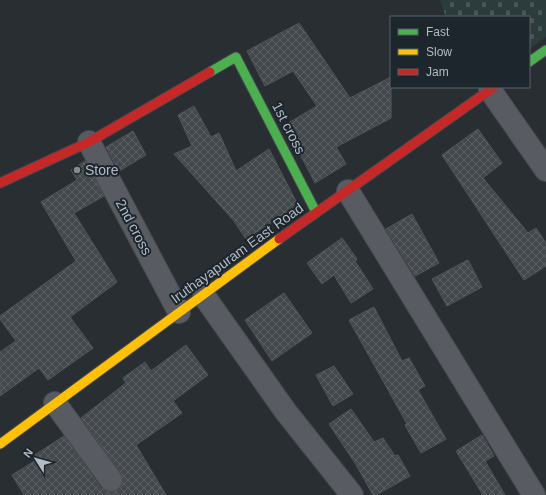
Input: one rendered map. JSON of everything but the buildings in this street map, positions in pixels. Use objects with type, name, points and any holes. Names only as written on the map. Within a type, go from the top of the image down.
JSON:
[{"type":"main road","points":[[530,61],[546,50]]},
{"type":"main road","name":"1st cross","points":[[89,142],[236,57],[316,212]]},
{"type":"main road","name":"Iruthayapuram East Road","points":[[0,444],[179,312],[204,296],[316,212],[348,191],[492,88]]},
{"type":"main road","points":[[0,183],[89,142]]},
{"type":"street","points":[[492,88],[546,170]]},
{"type":"street","name":"2nd cross","points":[[89,142],[179,312]]},
{"type":"street","points":[[348,191],[534,495]]},
{"type":"street","points":[[204,296],[286,412],[352,495]]},
{"type":"street","points":[[55,403],[110,480]]},
{"type":"green space","points":[[440,0],[546,0],[546,37],[530,48],[530,16],[446,16]]},
{"type":"traffic: fast","points":[[530,61],[546,50]]},
{"type":"traffic: fast","points":[[210,72],[236,57],[316,212]]},
{"type":"traffic: slow","points":[[0,444],[279,239]]},
{"type":"traffic: jam","points":[[0,183],[89,142],[210,72]]},
{"type":"traffic: jam","points":[[279,239],[493,88]]},
{"type":"place","name":"Store","points":[[77,170]]}]
